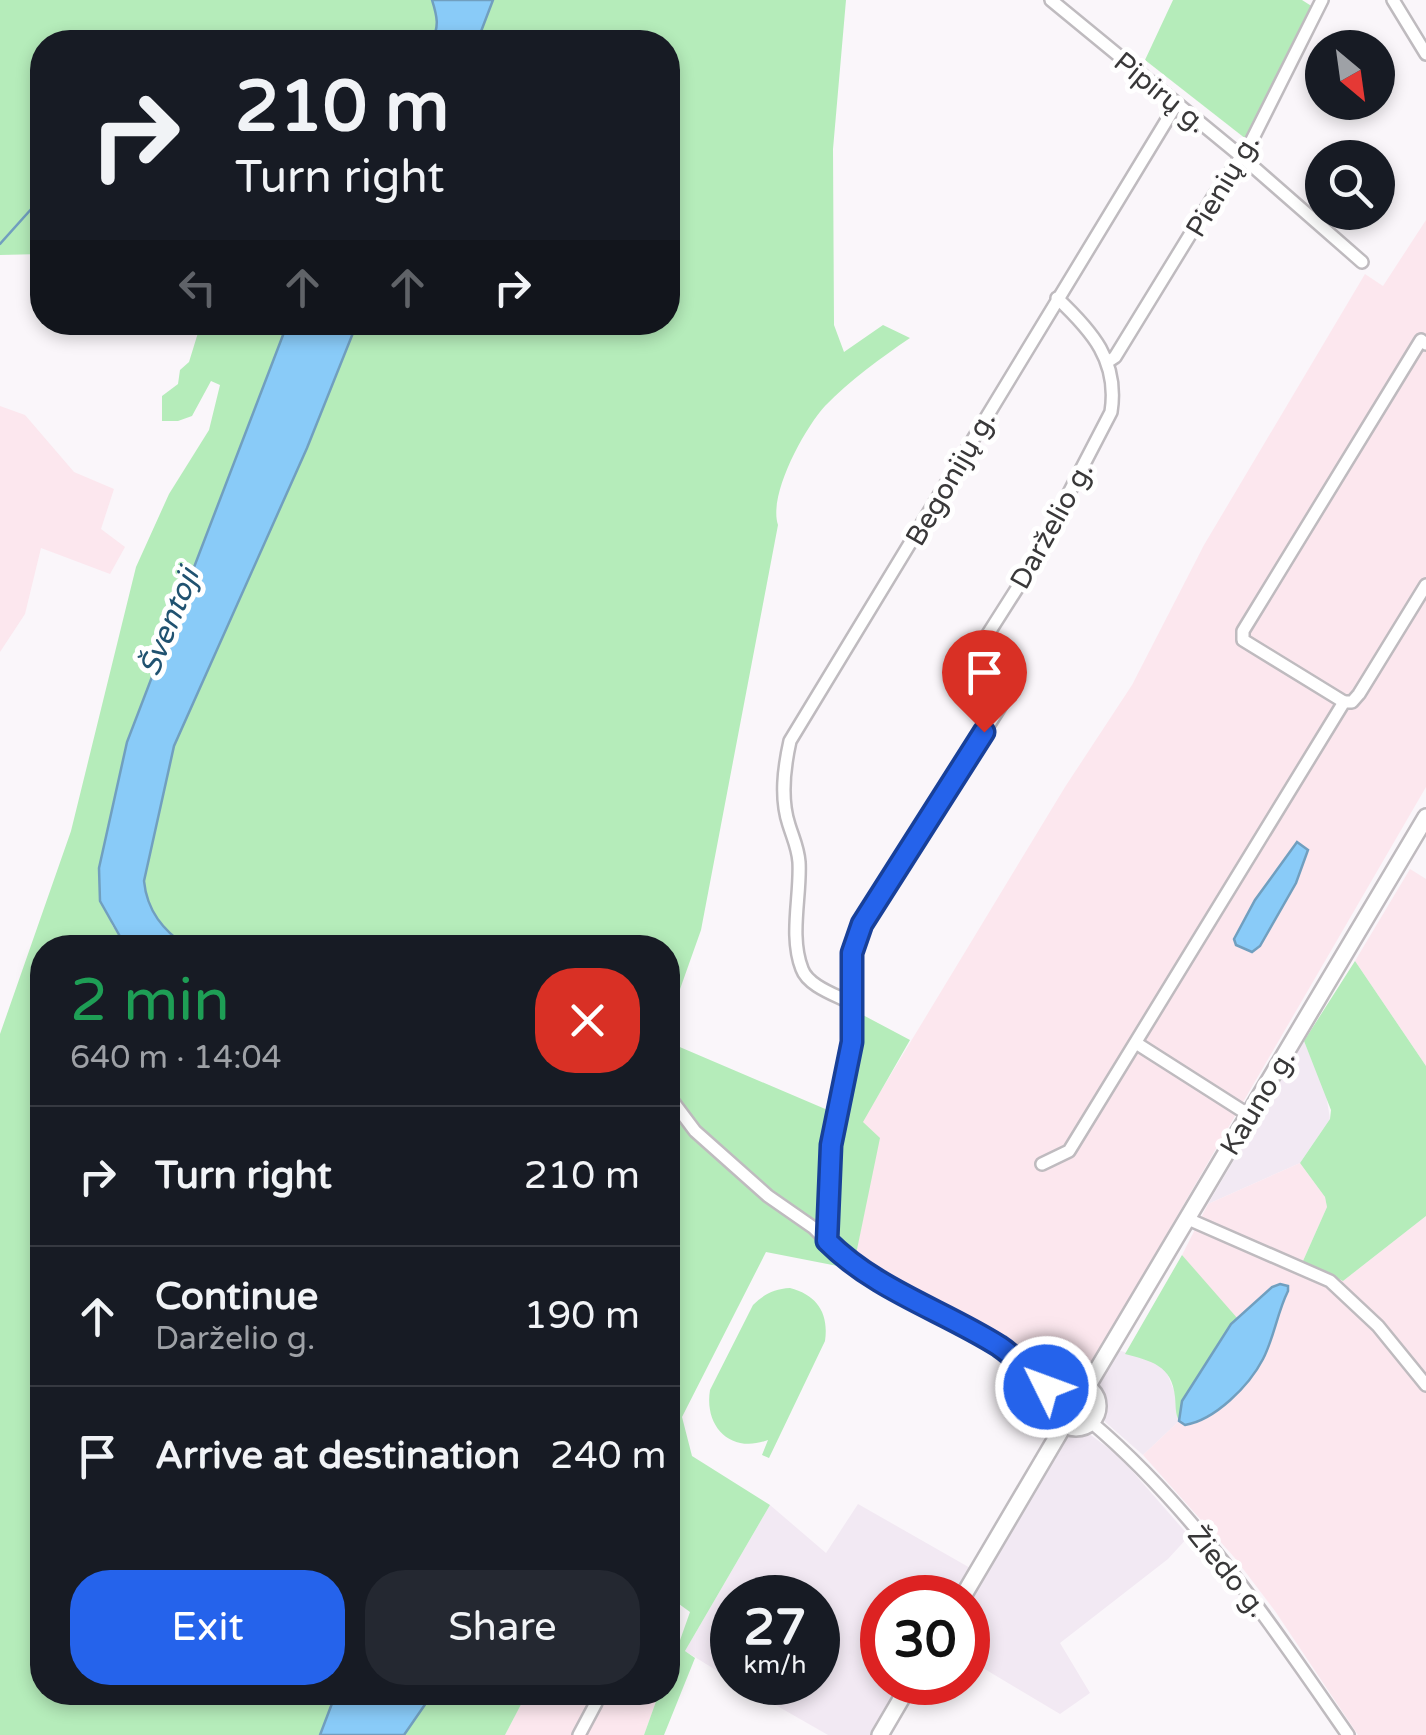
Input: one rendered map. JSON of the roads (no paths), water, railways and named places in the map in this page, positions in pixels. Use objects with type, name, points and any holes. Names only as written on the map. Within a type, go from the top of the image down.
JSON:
[{"type":"main road","name":"Kauno g.","points":[[1087,1388],[1426,817]]},
{"type":"main road","points":[[1068,1386],[1087,1388],[1098,1404],[1091,1422],[1078,1428],[1064,1425],[1054,1409],[1057,1394],[1068,1386]]},
{"type":"main road","points":[[976,1575],[1064,1425]]},
{"type":"main road","points":[[880,1735],[898,1705]]},
{"type":"street","name":"Pipirų g.","points":[[1050,0],[1242,157],[1362,262]]},
{"type":"street","name":"Pienių g.","points":[[1109,361],[1242,157],[1322,0]]},
{"type":"street","points":[[1392,0],[1426,54]]},
{"type":"street","name":"Begonijų g.","points":[[851,1003],[810,980],[800,967],[800,866],[785,807],[784,769],[796,727],[904,557],[1176,105]]},
{"type":"street","points":[[1058,298],[1081,321],[1109,361]]},
{"type":"street","points":[[1426,344],[1421,340],[1243,631],[1243,640],[1344,702],[1352,702],[1426,585]]},
{"type":"street","name":"Darželio g.","points":[[851,1003],[852,953],[862,924],[1005,700],[967,667],[1030,568],[1112,412],[1114,384],[1109,361]]},
{"type":"street","points":[[1042,1164],[1070,1151],[1344,702]]},
{"type":"street","points":[[827,1241],[831,1145],[852,1042],[851,1003]]},
{"type":"street","points":[[1136,1043],[1249,1115]]},
{"type":"street","points":[[680,1111],[695,1131],[845,1259],[894,1292],[922,1303],[999,1346],[1057,1394]]},
{"type":"street","points":[[1188,1218],[1330,1282],[1378,1326],[1426,1385]]},
{"type":"street","name":"Žiedo g.","points":[[1091,1422],[1134,1460],[1228,1568],[1348,1735]]},
{"type":"street","points":[[579,1735],[595,1705]]},
{"type":"water","points":[[432,0],[493,0],[482,30],[436,30]]},
{"type":"water","points":[[283,335],[352,335],[307,448],[174,746],[144,881],[149,902],[172,935],[119,935],[100,901],[99,868],[127,742]]},
{"type":"water","points":[[1297,842],[1308,850],[1296,883],[1260,946],[1252,952],[1236,945],[1234,939],[1255,900]]},
{"type":"water","points":[[1280,1284],[1288,1286],[1288,1291],[1267,1351],[1249,1380],[1208,1416],[1185,1425],[1179,1421],[1182,1401],[1231,1324]]},
{"type":"water","points":[[331,1705],[425,1705],[404,1735],[320,1735]]},
{"type":"waterway","points":[[0,244],[30,210]]},
{"type":"water label","name":"Šventoji","points":[[169,622]]}]
